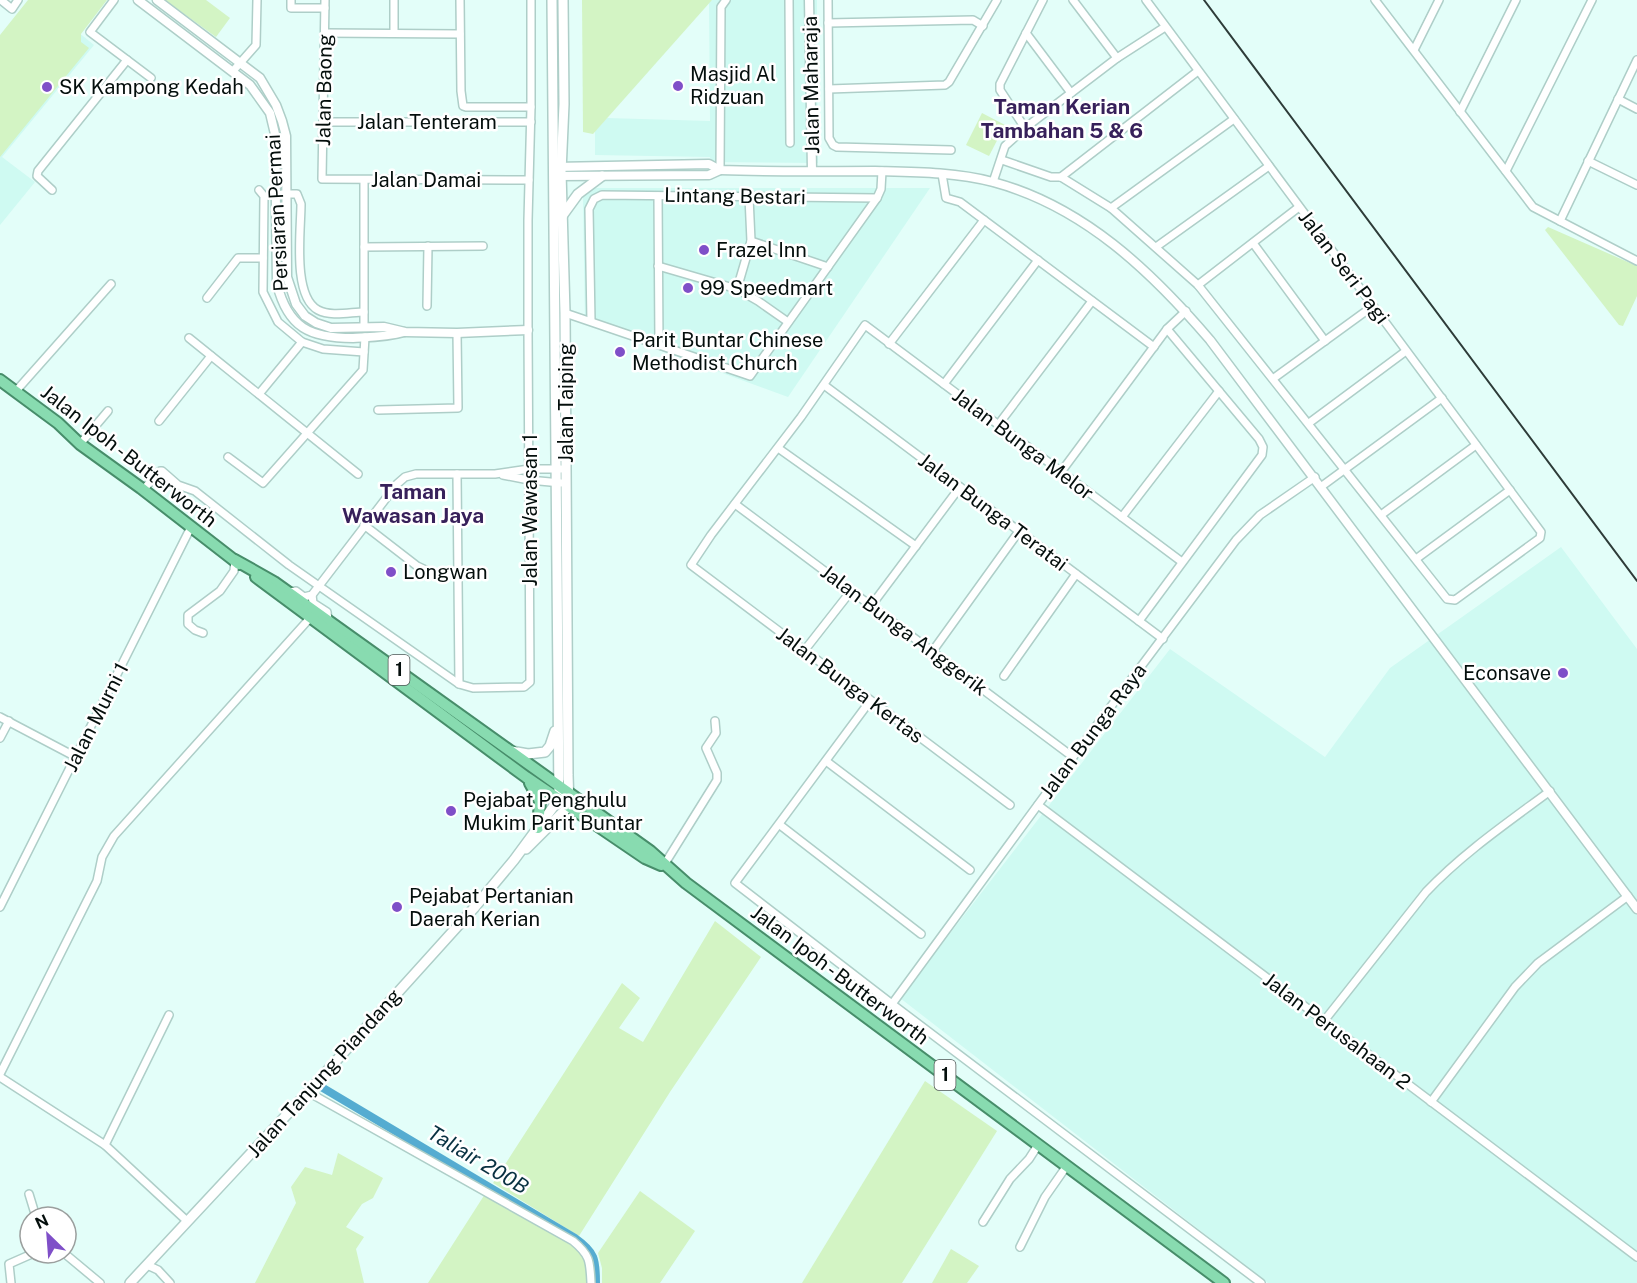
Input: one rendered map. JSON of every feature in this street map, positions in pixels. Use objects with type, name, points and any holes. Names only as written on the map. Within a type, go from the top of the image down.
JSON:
[{"type":"highway","name":"Jalan Ipoh - Butterworth","points":[[0,380],[57,423],[80,444],[191,527],[233,569],[310,618],[526,777],[564,797],[650,851],[665,866],[1224,1283]]},
{"type":"highway","name":"Jalan Ipoh - Butterworth","points":[[233,569],[274,582],[558,786],[569,806],[645,858],[665,866]]},
{"type":"highway","points":[[526,777],[540,801],[538,828]]},
{"type":"main road","name":"Jalan Taiping","points":[[552,0],[557,172],[555,482],[558,786]]},
{"type":"main road","name":"Jalan Taiping","points":[[563,0],[564,104],[557,172],[562,216],[565,313],[564,797]]},
{"type":"main road","points":[[562,216],[578,194],[602,176]]},
{"type":"main road","points":[[511,751],[528,754],[545,752],[550,746],[558,723]]},
{"type":"main road","name":"Jalan Tanjung Piandang","points":[[130,1283],[308,1092],[474,908],[564,797]]},
{"type":"main road","name":"Jalan Tanjung Piandang","points":[[514,860],[538,840],[569,806]]},
{"type":"street","points":[[1,0],[12,9],[18,0]]},
{"type":"street","points":[[114,0],[90,32],[151,78]]},
{"type":"street","name":"Persiaran Permai","points":[[138,0],[250,85],[270,113],[275,134],[277,284],[281,300],[289,313],[300,325],[328,338],[385,338],[405,332]]},
{"type":"street","name":"Persiaran Permai","points":[[157,0],[260,78],[282,120],[286,136],[287,277],[296,304],[305,316],[331,328],[384,327],[405,332]]},
{"type":"street","points":[[233,71],[256,45],[257,0]]},
{"type":"street","points":[[291,0],[291,8],[325,4]]},
{"type":"street","points":[[394,0],[394,33]]},
{"type":"street","points":[[460,0],[461,101],[463,106],[531,107]]},
{"type":"street","name":"Jalan Wawasan 1","points":[[459,684],[473,688],[524,687],[530,682],[531,676],[528,330],[531,0]]},
{"type":"street","points":[[720,170],[721,7],[726,0]]},
{"type":"street","points":[[789,0],[790,142]]},
{"type":"street","name":"Jalan Maharaja","points":[[809,0],[812,170]]},
{"type":"street","points":[[828,0],[829,138],[832,145],[951,150]]},
{"type":"street","points":[[829,89],[945,85],[983,27],[997,0]]},
{"type":"street","points":[[1025,128],[1000,90],[1000,84],[1043,0]]},
{"type":"street","points":[[1073,0],[1117,58]]},
{"type":"street","name":"Jalan Seri Pagi","points":[[1146,0],[1541,535],[1451,601],[1416,559]]},
{"type":"street","points":[[1375,0],[1533,207],[1637,261]]},
{"type":"street","points":[[1413,50],[1439,0]]},
{"type":"street","points":[[1460,112],[1516,0]]},
{"type":"street","points":[[1506,171],[1592,0]]},
{"type":"street","name":"Jalan Baong","points":[[322,179],[325,4]]},
{"type":"street","points":[[828,23],[973,20],[983,27]]},
{"type":"street","points":[[993,182],[1005,146],[1117,58],[1165,27]]},
{"type":"street","points":[[325,33],[460,34]]},
{"type":"street","points":[[1026,33],[1071,93]]},
{"type":"street","points":[[52,190],[37,176],[38,171],[127,60]]},
{"type":"street","points":[[1560,221],[1637,60]]},
{"type":"street","points":[[1061,177],[1198,71]]},
{"type":"street","points":[[1618,99],[1637,109]]},
{"type":"street","points":[[1111,208],[1234,119]]},
{"type":"street","name":"Jalan Tenteram","points":[[323,122],[531,122]]},
{"type":"street","points":[[1002,160],[1051,177],[1061,177],[1111,208],[1198,285],[1416,559],[1510,490]]},
{"type":"street","points":[[1588,161],[1637,185]]},
{"type":"street","points":[[557,172],[709,164],[720,170]]},
{"type":"street","points":[[1156,247],[1269,166]]},
{"type":"street","points":[[557,172],[602,176],[709,175],[720,170],[882,171],[942,174],[993,182],[1035,197],[1101,234],[1160,283],[1186,311],[1255,397],[1637,909]]},
{"type":"street","points":[[565,313],[750,375],[878,198],[882,171]]},
{"type":"street","points":[[942,174],[946,198],[960,202],[1154,347]]},
{"type":"street","name":"Jalan Damai","points":[[322,179],[529,180]]},
{"type":"street","points":[[364,180],[364,327]]},
{"type":"street","points":[[259,190],[264,196],[263,292],[278,322],[302,342],[322,349],[364,352]]},
{"type":"street","points":[[276,193],[297,194],[301,204],[301,285],[306,297],[319,311],[364,312]]},
{"type":"street","name":"Lintang Bestari","points":[[591,321],[590,209],[594,200],[602,195],[878,198]]},
{"type":"street","points":[[658,196],[659,345]]},
{"type":"street","points":[[736,289],[751,241],[749,197]]},
{"type":"street","points":[[1198,285],[1299,207]]},
{"type":"street","points":[[889,344],[984,220]]},
{"type":"street","points":[[751,241],[828,267]]},
{"type":"street","points":[[1253,243],[1325,341]]},
{"type":"street","points":[[427,306],[429,246]]},
{"type":"street","points":[[364,247],[483,246]]},
{"type":"street","points":[[207,298],[238,258],[262,258]]},
{"type":"street","points":[[944,384],[1038,260]]},
{"type":"street","points":[[658,266],[736,289],[788,322]]},
{"type":"street","points":[[16,391],[111,284]]},
{"type":"street","points":[[998,425],[1092,301]]},
{"type":"street","points":[[1274,378],[1373,306]]},
{"type":"street","points":[[1061,472],[1167,329],[1186,311]]},
{"type":"street","name":"Jalan Bunga Melor","points":[[824,385],[865,326],[1182,562]]},
{"type":"street","points":[[1139,621],[1262,455],[1263,447],[1259,438],[1167,329]]},
{"type":"street","points":[[405,332],[457,333],[528,330]]},
{"type":"street","points":[[378,410],[458,408],[457,333]]},
{"type":"street","points":[[189,338],[358,474]]},
{"type":"street","points":[[228,457],[263,483],[363,370],[365,338]]},
{"type":"street","points":[[259,394],[302,342]]},
{"type":"street","points":[[1309,423],[1406,351]]},
{"type":"street","points":[[159,422],[211,356]]},
{"type":"street","points":[[735,504],[824,385]]},
{"type":"street","name":"Jalan Bunga Teratai","points":[[824,385],[1163,639]]},
{"type":"street","points":[[1122,517],[1219,391]]},
{"type":"street","points":[[1322,486],[1442,398]]},
{"type":"street","points":[[80,444],[108,411]]},
{"type":"street","points":[[1381,515],[1476,445]]},
{"type":"street","points":[[778,447],[916,546]]},
{"type":"street","points":[[288,592],[296,591],[304,597],[312,595],[364,525],[405,477],[416,474],[495,474],[566,469]]},
{"type":"street","points":[[143,490],[161,470],[178,485],[195,491],[319,586],[459,684]]},
{"type":"street","points":[[457,474],[459,684]]},
{"type":"street","points":[[495,474],[566,483]]},
{"type":"street","name":"Jalan Bunga Raya","points":[[892,1004],[1236,540],[1260,515],[1315,477]]},
{"type":"street","points":[[871,606],[960,487]]},
{"type":"street","name":"Jalan Bunga Kertas","points":[[735,504],[691,565],[1010,805]]},
{"type":"street","name":"Jalan Bunga Anggerik","points":[[735,504],[1073,757]]},
{"type":"street","points":[[364,525],[417,566],[432,573],[458,573]]},
{"type":"street","name":"Jalan Murni 1","points":[[0,907],[191,527]]},
{"type":"street","points":[[932,652],[1017,534]]},
{"type":"street","points":[[202,633],[188,624],[188,615],[218,593],[233,569]]},
{"type":"street","points":[[1004,676],[1076,574]]},
{"type":"street","points":[[804,651],[851,591]]},
{"type":"street","points":[[312,595],[313,603],[327,612],[328,620]]},
{"type":"street","points":[[187,1221],[105,1145],[0,1075],[97,881],[102,857],[114,836],[310,618]]},
{"type":"street","points":[[870,701],[735,883],[1262,1283]]},
{"type":"street","points":[[0,717],[76,757]]},
{"type":"street","points":[[665,866],[717,780],[717,773],[706,748],[716,732],[715,721]]},
{"type":"street","points":[[0,738],[9,722]]},
{"type":"street","points":[[826,761],[970,870]]},
{"type":"street","points":[[1324,1021],[1439,878],[1477,844],[1550,791]]},
{"type":"street","name":"Jalan Perusahaan 2","points":[[1038,805],[1637,1257]]},
{"type":"street","points":[[780,825],[921,934]]},
{"type":"street","points":[[1431,1102],[1515,987],[1538,963],[1628,896]]},
{"type":"street","points":[[105,1145],[169,1015]]},
{"type":"street","points":[[308,1092],[573,1241],[590,1260],[591,1283]]},
{"type":"street","points":[[983,1222],[1010,1179],[1029,1159],[1038,1145]]},
{"type":"street","points":[[1020,1247],[1045,1197],[1066,1167]]},
{"type":"street","points":[[29,1194],[32,1205]]},
{"type":"street","points":[[11,1283],[9,1264],[18,1260]]},
{"type":"street","points":[[78,1265],[100,1283]]},
{"type":"street","points":[[147,1265],[158,1270],[170,1283]]},
{"type":"shaded area","points":[[712,0],[817,0],[818,163],[711,162],[710,157],[595,155],[595,131],[607,118],[710,121],[709,2]]},
{"type":"shaded area","name":"SK Kampong Kedah","points":[[78,32],[94,45],[2,157],[35,182],[0,225],[0,130]]},
{"type":"shaded area","points":[[595,188],[930,188],[788,397],[585,323],[583,197]]},
{"type":"shaded area","points":[[1561,547],[1637,649],[1637,1283],[1268,1283],[900,998],[1170,649],[1325,757],[1390,668]]},
{"type":"green space","points":[[28,0],[107,0],[81,34],[81,42],[89,48],[0,157],[0,35]]},
{"type":"green space","points":[[165,0],[206,0],[230,18],[216,37]]},
{"type":"green space","points":[[582,0],[712,0],[593,134],[583,132]]},
{"type":"green space","points":[[982,113],[1005,125],[989,156],[966,145]]},
{"type":"green space","points":[[1548,227],[1637,266],[1637,296],[1623,326],[1619,325],[1545,230]]},
{"type":"green space","points":[[715,921],[761,957],[670,1092],[579,1236],[493,1183],[622,983],[640,998],[619,1028],[643,1042]]},
{"type":"green space","points":[[925,1081],[997,1131],[902,1283],[802,1283]]},
{"type":"green space","points":[[338,1153],[383,1178],[373,1198],[362,1204],[346,1227],[364,1237],[356,1249],[364,1283],[255,1283],[296,1203],[291,1187],[305,1167],[332,1175]]},
{"type":"green space","points":[[640,1191],[695,1231],[660,1283],[602,1283],[602,1268],[598,1253]]},
{"type":"green space","points":[[485,1194],[572,1245],[585,1262],[588,1283],[428,1283]]},
{"type":"green space","points":[[951,1249],[979,1266],[967,1283],[932,1283]]},
{"type":"waterway","name":"Taliair 200B","points":[[318,1085],[575,1238],[587,1248],[593,1257],[596,1283]]},
{"type":"railway","points":[[1204,0],[1637,581]]},
{"type":"place","name":"Masjid Al Ridzuan","points":[[678,86]]},
{"type":"place","name":"SK Kampong Kedah","points":[[47,87]]},
{"type":"place","name":"Frazel Inn","points":[[704,250]]},
{"type":"place","name":"99 Speedmart","points":[[688,288]]},
{"type":"place","name":"Parit Buntar Chinese Methodist Church","points":[[620,352]]},
{"type":"place","name":"Longwan","points":[[391,572]]},
{"type":"place","name":"Econsave","points":[[1563,673]]},
{"type":"place","name":"Pejabat Penghulu Mukim Parit Buntar","points":[[451,811]]},
{"type":"place","name":"Pejabat Pertanian Daerah Kerian","points":[[397,907]]},
{"type":"district","name":"Taman Kerian Tambahan 5 & 6","points":[[1062,119]]},
{"type":"district","name":"Taman Wawasan Jaya","points":[[413,504]]}]
